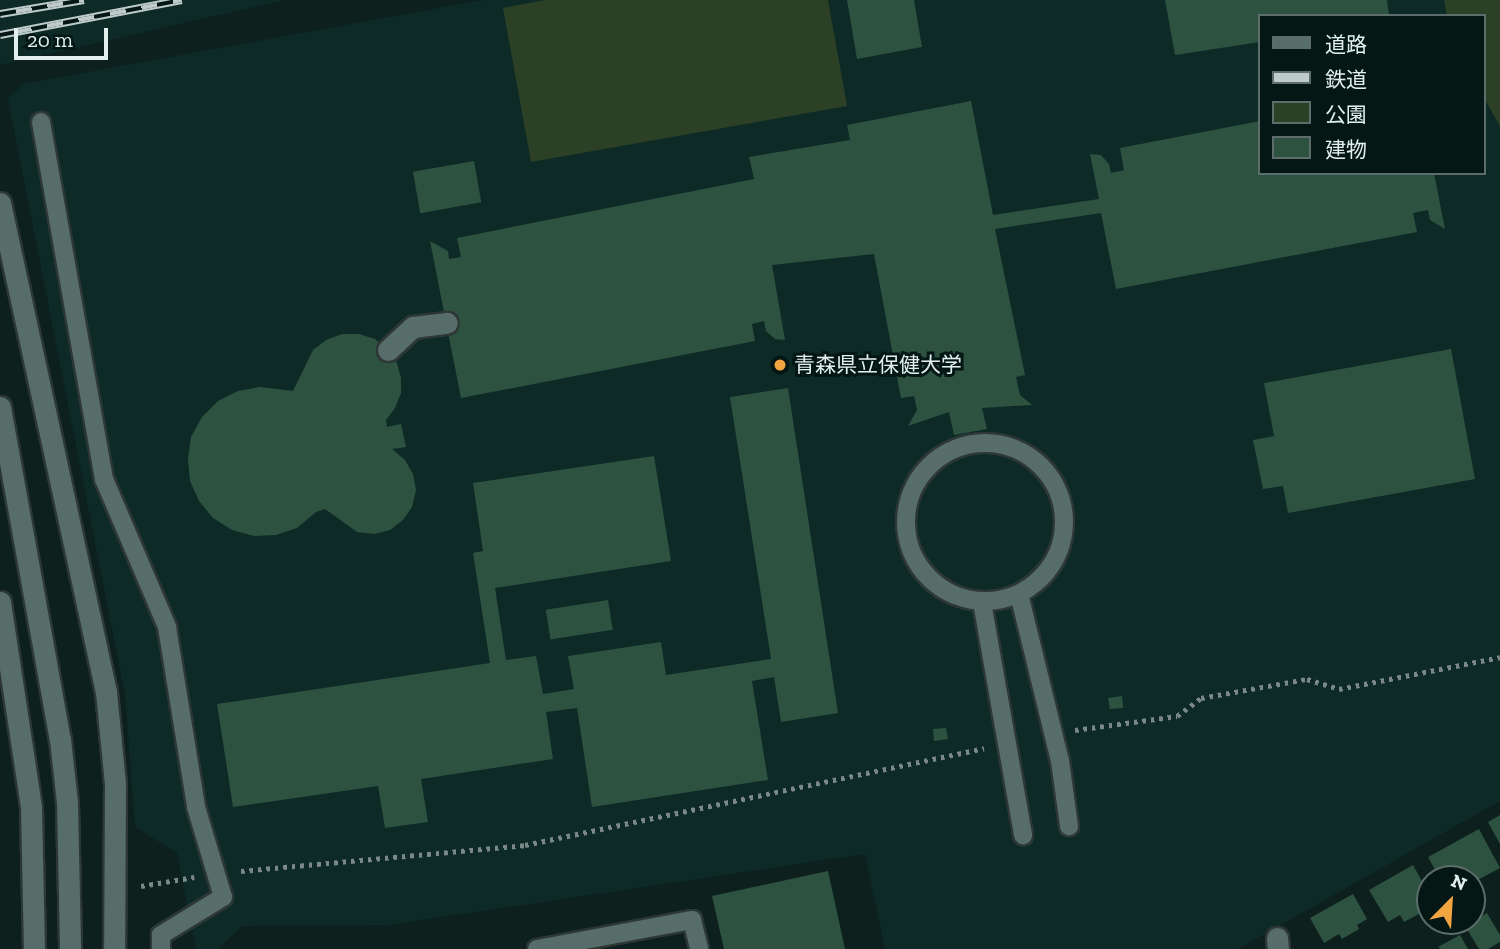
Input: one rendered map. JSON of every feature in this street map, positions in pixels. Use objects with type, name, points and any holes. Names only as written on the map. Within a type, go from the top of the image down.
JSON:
[{"type":"street","points":[[0,203],[106,692],[115,784],[114,949]]},
{"type":"street","points":[[388,350],[413,327],[447,323]]},
{"type":"street","points":[[0,407],[60,739],[68,802],[71,941]]},
{"type":"street","points":[[0,602],[31,807],[34,940]]},
{"type":"lane","points":[[41,122],[104,479],[167,627],[196,807],[223,897],[161,935],[160,949]]},
{"type":"lane","points":[[968,445],[1004,445],[1027,454],[1045,470],[1058,491],[1064,514],[1063,538],[1059,550],[1039,581],[1019,594],[982,602],[958,597],[928,577],[909,547],[905,523],[908,499],[919,477],[935,459],[968,445]]},
{"type":"lane","points":[[1019,594],[1053,733],[1069,826]]},
{"type":"lane","points":[[982,602],[1023,835]]},
{"type":"lane","points":[[537,949],[692,920],[699,949]]},
{"type":"path","points":[[1053,733],[1177,716],[1201,698],[1307,679],[1339,689],[1500,657]]},
{"type":"path","points":[[136,898],[138,887],[217,873],[525,845],[1008,743]]},
{"type":"shaded area","points":[[0,0],[280,0],[280,1],[0,65]]},
{"type":"shaded area","name":"青森県立保健大学","points":[[482,0],[1500,0],[1500,801],[1238,949],[885,949],[865,854],[388,925],[242,926],[218,949],[196,949],[177,853],[135,827],[125,695],[8,99],[23,84]]},
{"type":"green space","points":[[545,0],[828,0],[847,106],[531,162],[503,8]]},
{"type":"green space","points":[[1444,0],[1500,0],[1500,126],[1486,102],[1486,14],[1447,14]]},
{"type":"building","points":[[847,0],[914,0],[922,47],[857,59]]},
{"type":"building","points":[[1165,0],[1387,0],[1389,14],[1258,14],[1258,42],[1175,55]]},
{"type":"building","points":[[971,101],[993,215],[1099,199],[1090,154],[1101,155],[1109,164],[1111,173],[1124,170],[1120,148],[1258,121],[1258,175],[1434,175],[1445,229],[1430,220],[1428,210],[1413,213],[1417,232],[1116,289],[1101,213],[995,229],[1025,375],[1016,377],[1020,395],[1032,405],[982,408],[987,429],[954,435],[949,412],[908,426],[917,410],[914,396],[901,398],[874,254],[772,265],[785,340],[775,339],[766,331],[764,321],[752,324],[755,341],[461,398],[430,241],[448,251],[449,259],[461,257],[457,238],[754,179],[749,157],[850,140],[847,125]]},
{"type":"building","points":[[474,161],[481,202],[420,213],[413,172]]},
{"type":"building","points":[[342,334],[359,334],[375,339],[388,350],[397,363],[401,393],[386,420],[387,427],[401,424],[406,447],[392,449],[405,460],[413,474],[416,490],[412,507],[403,520],[390,530],[374,534],[357,532],[325,509],[316,512],[297,528],[276,535],[254,536],[232,530],[213,518],[199,501],[190,481],[188,459],[191,437],[202,417],[218,401],[238,391],[260,387],[293,391],[313,350],[326,340]]},
{"type":"building","points":[[1451,349],[1475,479],[1288,513],[1283,486],[1263,489],[1253,440],[1274,436],[1264,383]]},
{"type":"building","points":[[788,388],[838,713],[781,722],[774,677],[752,681],[768,780],[592,807],[577,708],[546,712],[553,759],[421,779],[428,822],[385,828],[378,786],[233,807],[217,704],[490,663],[473,553],[483,551],[473,483],[654,456],[671,561],[495,588],[506,660],[536,656],[543,694],[574,689],[568,656],[661,642],[666,675],[771,659],[730,397]]},
{"type":"building","points":[[608,600],[613,630],[550,639],[546,610]]},
{"type":"building","points":[[1122,696],[1123,708],[1110,709],[1108,698]]},
{"type":"building","points":[[946,728],[948,739],[934,741],[933,729]]},
{"type":"building","points":[[1500,815],[1500,844],[1488,822]]},
{"type":"building","points":[[1479,829],[1500,868],[1486,876],[1486,865],[1432,865],[1428,857]]},
{"type":"building","points":[[1413,865],[1416,870],[1416,916],[1404,922],[1400,915],[1388,922],[1369,890]]},
{"type":"building","points":[[828,871],[845,949],[724,949],[712,896]]},
{"type":"building","points":[[1353,894],[1367,919],[1357,925],[1359,929],[1342,939],[1339,934],[1324,943],[1310,918]]},
{"type":"building","points":[[1486,914],[1500,935],[1500,942],[1488,949],[1479,949],[1470,935],[1486,935]]},
{"type":"building","points":[[1460,935],[1468,949],[1440,949],[1438,947]]},
{"type":"railway","points":[[0,14],[84,0]]},
{"type":"railway","points":[[0,35],[182,0]]},
{"type":"place","name":"青森県立保健大学","points":[[780,365]]}]
